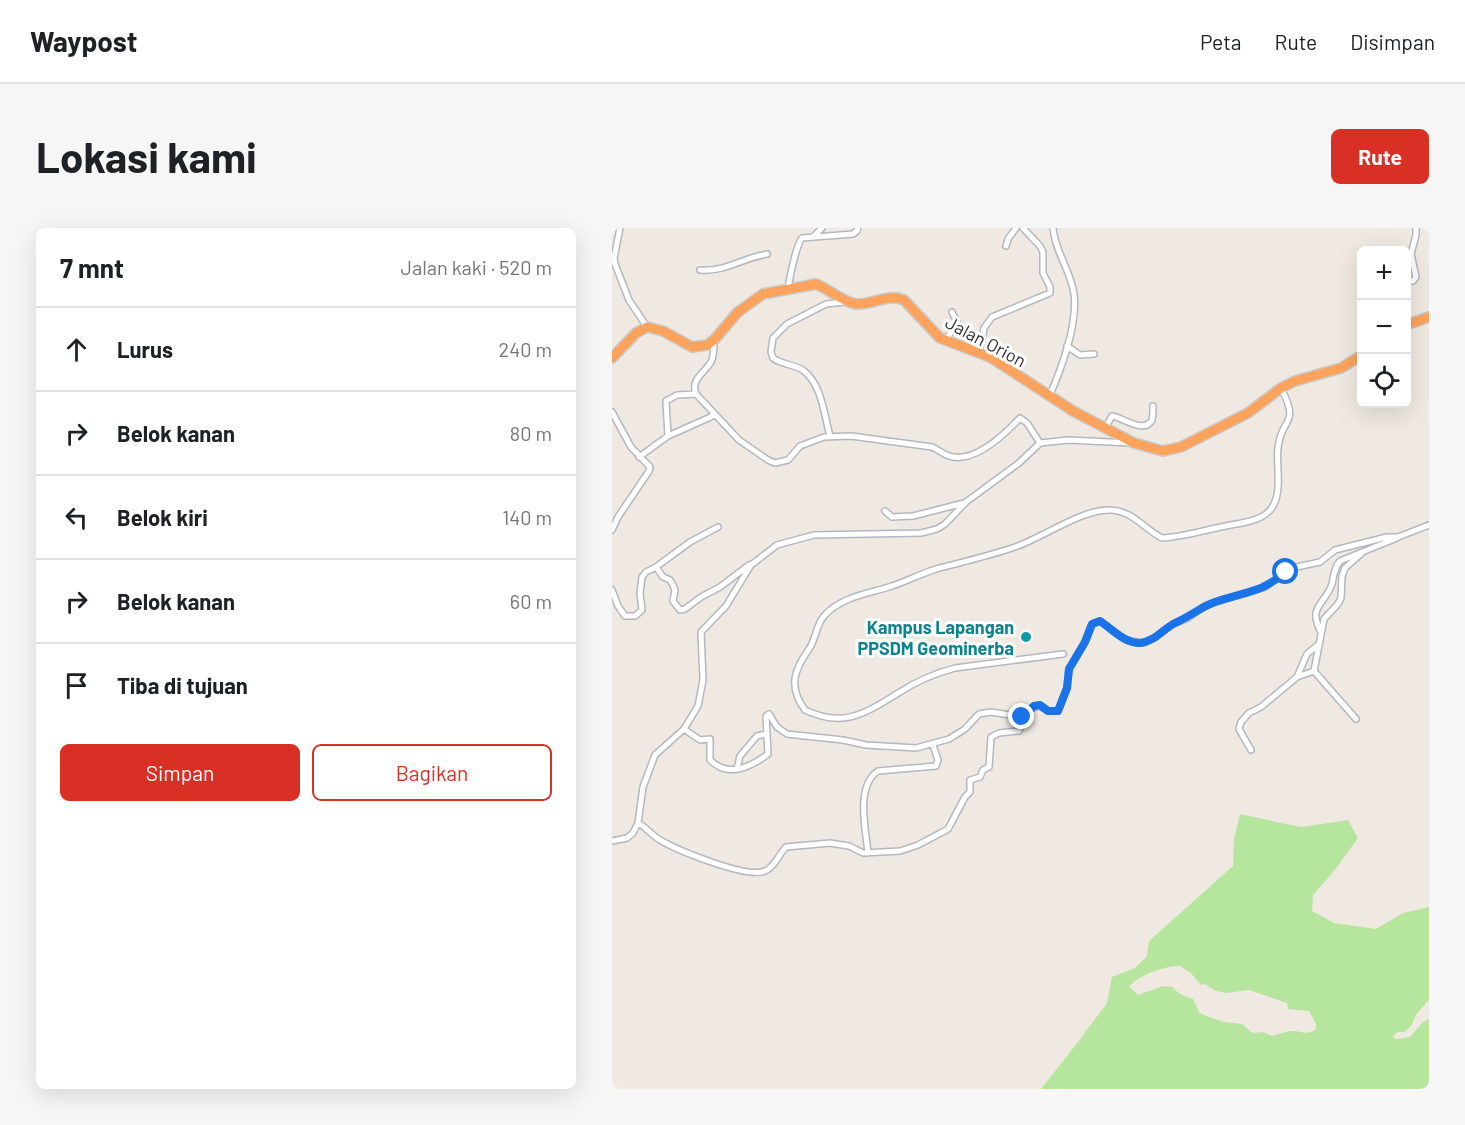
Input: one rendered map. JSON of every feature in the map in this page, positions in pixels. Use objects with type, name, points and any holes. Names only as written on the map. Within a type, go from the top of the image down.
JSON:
[{"type":"highway","points":[[612,357],[636,333],[647,327],[663,331],[692,347],[707,345],[752,301],[770,292],[816,284],[847,302]]},
{"type":"highway","name":"Jalan Orion","points":[[847,302],[864,304],[898,297],[904,300],[934,333],[946,340],[998,362],[1049,397],[1105,428],[1134,442],[1163,451],[1181,447],[1248,413],[1281,388],[1305,377],[1341,368],[1357,358]]},
{"type":"highway","points":[[1411,324],[1429,317]]},
{"type":"street","points":[[620,228],[614,258],[615,264],[629,300],[647,327]]},
{"type":"street","points":[[813,237],[822,228]]},
{"type":"street","points":[[788,290],[789,276],[802,238],[853,234],[858,228]]},
{"type":"street","points":[[1006,246],[1016,228]]},
{"type":"street","points":[[980,353],[984,328],[992,317],[1050,294],[1050,287],[1043,273],[1043,252],[1023,228]]},
{"type":"street","points":[[1049,397],[1062,368],[1072,323],[1074,294],[1054,239],[1053,228]]},
{"type":"street","points":[[1411,251],[1416,228]]},
{"type":"street","points":[[700,270],[719,271],[738,261],[767,254]]},
{"type":"street","points":[[1411,258],[1416,277],[1411,281]]},
{"type":"street","points":[[830,436],[820,394],[812,379],[802,369],[781,363],[773,358],[771,346],[776,333],[787,324],[826,304],[847,302]]},
{"type":"street","points":[[946,340],[957,322],[952,312]]},
{"type":"street","points":[[714,340],[712,358],[699,374],[694,389],[696,394],[739,440],[768,460],[775,462],[788,460],[800,446],[812,440],[830,436],[851,436],[932,447],[947,456],[962,458],[970,456],[993,441],[1015,425],[1020,418],[1027,423],[1040,443]]},
{"type":"street","points":[[612,352],[623,345]]},
{"type":"street","points":[[1067,346],[1080,355],[1094,354]]},
{"type":"street","points":[[1064,654],[955,668],[941,672],[899,692],[871,711],[844,718],[828,717],[805,711],[795,691],[797,665],[814,642],[823,616],[850,597],[892,586],[936,569],[1016,547],[1038,539],[1085,515],[1101,510],[1121,512],[1136,518],[1162,538],[1175,538],[1250,522],[1263,516],[1275,502],[1278,445],[1292,413],[1281,388]]},
{"type":"street","points":[[668,436],[666,401],[677,395],[696,394]]},
{"type":"street","points":[[1105,428],[1112,416],[1116,415],[1134,425],[1150,423],[1153,406]]},
{"type":"street","points":[[612,412],[626,439],[639,457],[650,467],[612,530]]},
{"type":"street","points":[[639,457],[668,436],[715,415]]},
{"type":"street","points":[[656,567],[663,577],[674,585],[673,601],[680,610],[685,609],[777,545],[814,535],[921,533],[937,530],[966,502],[1019,463],[1040,443],[1068,440],[1134,442]]},
{"type":"street","points":[[885,511],[892,517],[908,517],[966,502]]},
{"type":"street","points":[[1322,633],[1316,623],[1317,609],[1331,586],[1340,561],[1429,525]]},
{"type":"street","points":[[612,590],[625,616],[635,616],[643,606],[640,593],[645,572],[656,567],[690,542],[718,527]]},
{"type":"street","points":[[638,823],[657,838],[689,854],[712,863],[755,872],[764,872],[769,869],[786,847],[842,843],[868,853],[900,851],[918,845],[948,829],[970,792],[969,781],[980,777],[983,770],[989,767],[991,737],[999,733],[1019,731],[1022,717],[1034,706],[1040,705],[1048,711],[1058,711],[1067,688],[1069,669],[1085,642],[1090,627],[1095,622],[1100,621],[1126,639],[1142,643],[1154,638],[1173,624],[1188,618],[1206,605],[1265,587],[1292,568],[1320,562],[1335,550],[1387,537],[1398,537]]},
{"type":"street","points":[[1314,671],[1324,619],[1338,604],[1345,568],[1363,552]]},
{"type":"street","points":[[612,842],[627,838],[633,833],[638,823],[643,787],[655,755],[684,729],[698,706],[703,687],[701,632],[726,606],[751,565]]},
{"type":"street","points":[[1332,580],[1341,593]]},
{"type":"street","points":[[1297,677],[1307,654],[1319,644]]},
{"type":"street","points":[[1251,750],[1240,732],[1241,722],[1297,677],[1314,671]]},
{"type":"street","points":[[1314,671],[1356,719]]},
{"type":"street","points":[[684,729],[700,740],[710,739],[709,758],[713,764],[731,771],[768,754],[766,716],[769,714],[777,727],[787,734],[866,745],[916,748],[950,739],[965,729],[979,714],[991,712],[1022,717]]},
{"type":"street","points":[[737,769],[740,756],[757,736],[766,734]]},
{"type":"street","points":[[868,853],[863,810],[866,792],[873,774],[878,771],[936,766],[938,760],[933,745]]},
{"type":"green space","points":[[1240,814],[1301,827],[1348,820],[1358,838],[1313,895],[1312,911],[1334,923],[1376,929],[1403,913],[1429,907],[1429,1000],[1405,1032],[1398,1032],[1393,1036],[1395,1039],[1410,1037],[1423,1022],[1429,1019],[1429,1089],[1041,1089],[1107,1003],[1112,977],[1135,968],[1147,956],[1149,941],[1233,866],[1234,839]],"holes":[[[1180,966],[1191,973],[1201,985],[1205,984],[1216,991],[1226,993],[1249,990],[1287,1003],[1288,1009],[1309,1011],[1316,1024],[1316,1029],[1304,1033],[1289,1031],[1272,1036],[1263,1032],[1252,1033],[1242,1024],[1224,1022],[1199,1012],[1193,999],[1180,994],[1172,987],[1163,986],[1138,995],[1129,986],[1146,974],[1167,967]]]},
{"type":"place","name":"Kampus Lapangan PPSDM Geominerba","points":[[1026,637]]},
{"type":"route","points":[[1022,717],[1034,706],[1040,705],[1048,711],[1058,711],[1064,700],[1072,661],[1095,622],[1100,621],[1132,642],[1142,643],[1154,638],[1173,624],[1188,618],[1206,605],[1265,587],[1286,572]]}]
